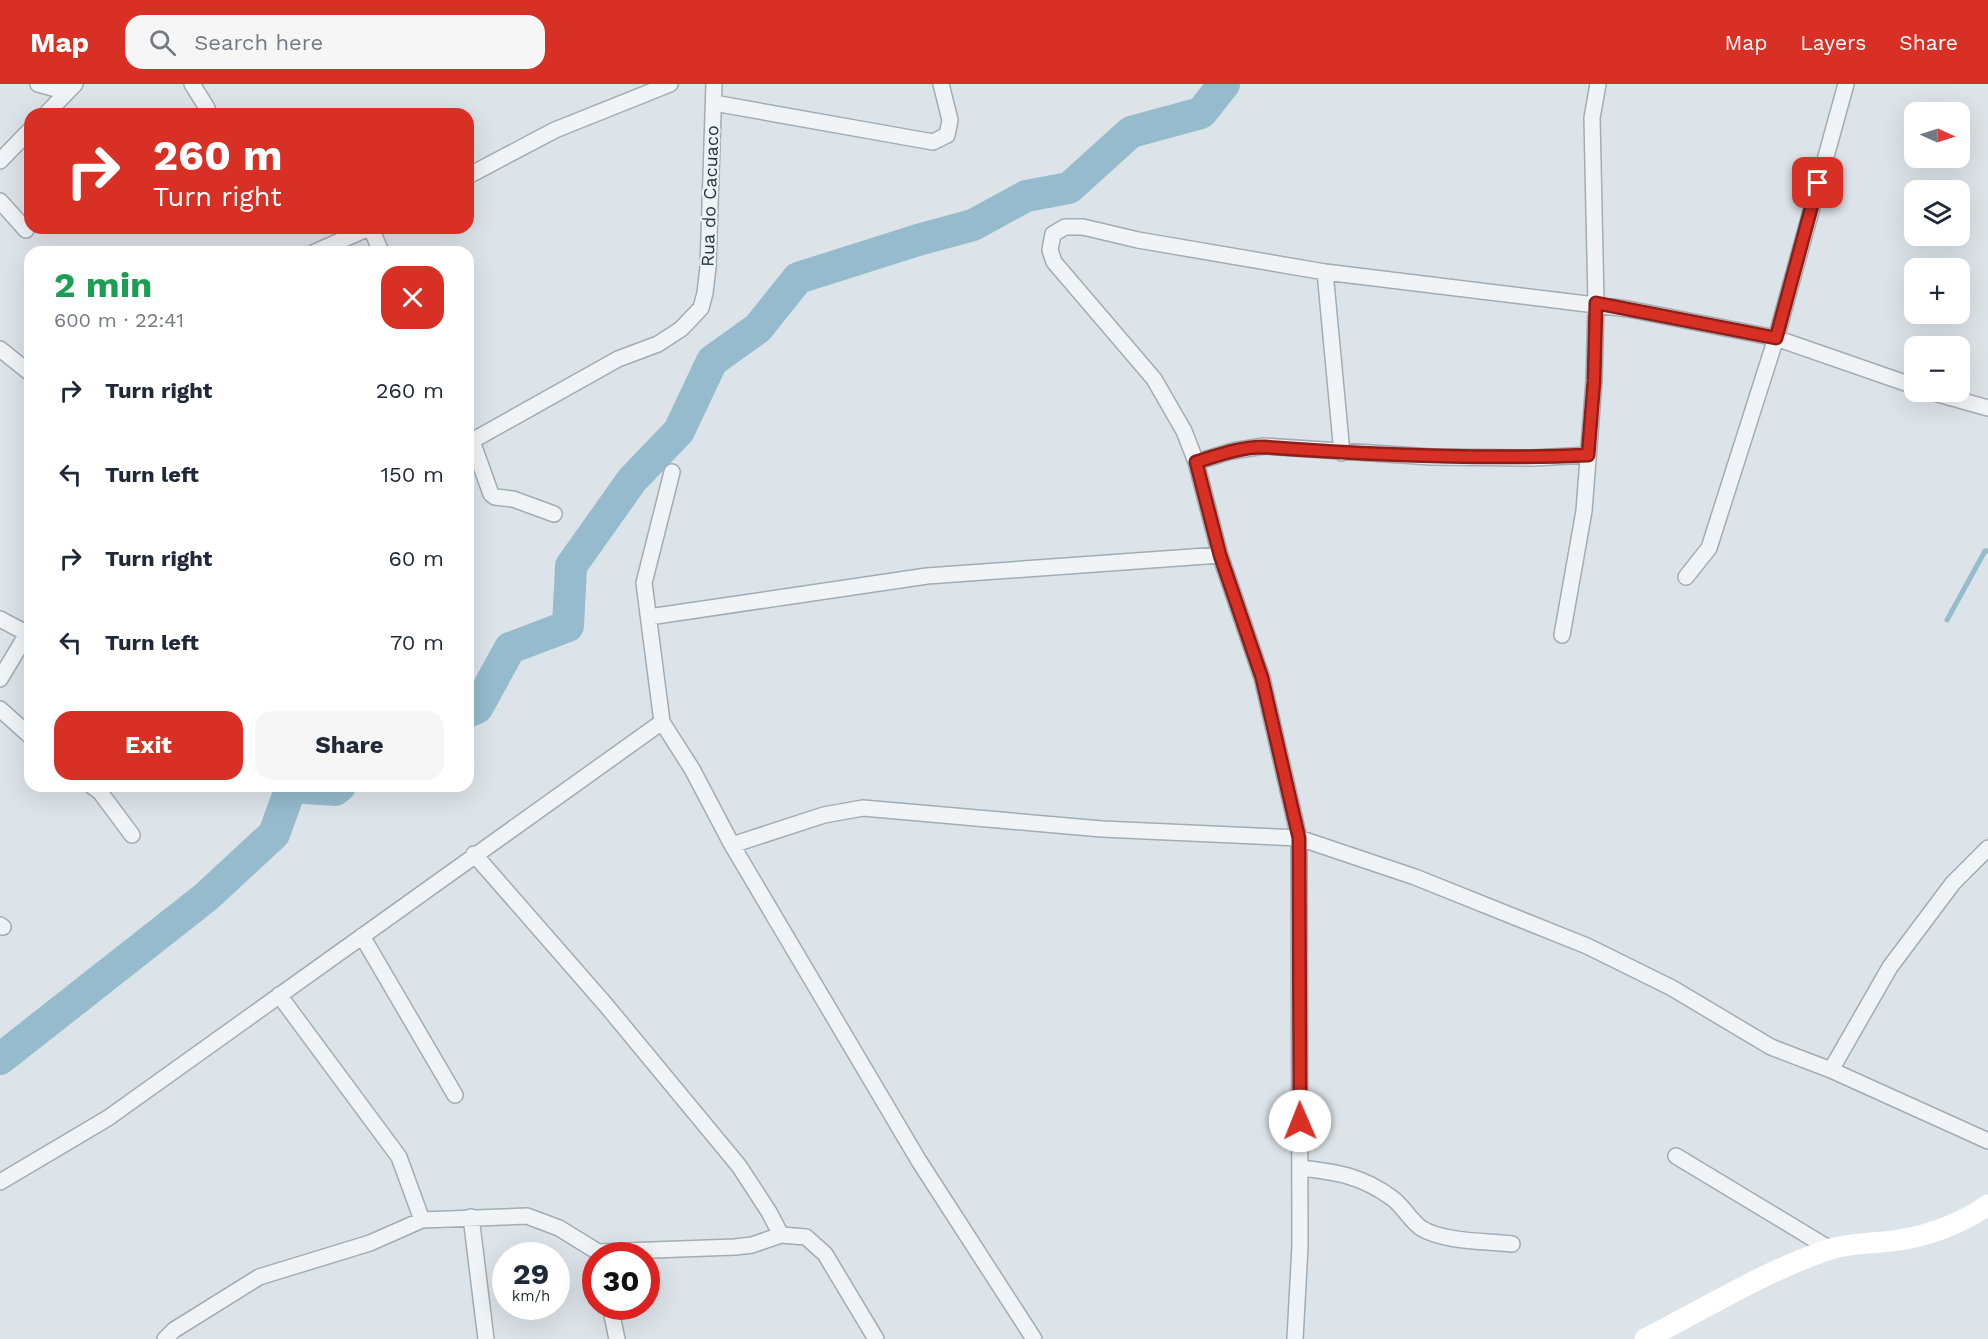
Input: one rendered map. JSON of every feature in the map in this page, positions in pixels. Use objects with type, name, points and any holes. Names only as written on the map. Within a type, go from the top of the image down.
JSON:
[{"type":"street","points":[[38,84],[71,88]]},
{"type":"street","points":[[192,84],[207,108]]},
{"type":"street","points":[[474,173],[555,130],[670,84]]},
{"type":"street","name":"Rua do Cacuaco","points":[[474,440],[618,359],[658,344],[681,329],[701,308],[708,267],[714,84]]},
{"type":"street","points":[[714,103],[933,142],[947,135],[950,120],[941,84]]},
{"type":"street","points":[[1562,635],[1584,512],[1594,381],[1596,303],[1592,118],[1598,84]]},
{"type":"street","points":[[1686,577],[1709,548],[1776,338],[1846,84]]},
{"type":"street","points":[[52,108],[71,88]]},
{"type":"street","points":[[0,161],[24,136]]},
{"type":"street","points":[[0,201],[24,228]]},
{"type":"street","points":[[1295,1339],[1301,1168],[1299,838],[1262,678],[1220,555],[1196,462],[1175,414],[1154,380],[1054,262],[1050,250],[1053,234],[1065,226],[1083,227],[1138,240],[1325,272],[1596,303],[1776,338],[1904,383]]},
{"type":"street","points":[[329,246],[356,234]]},
{"type":"street","points":[[1325,272],[1342,453]]},
{"type":"street","points":[[0,349],[24,368]]},
{"type":"street","points":[[1966,402],[1988,408]]},
{"type":"street","points":[[1196,462],[1250,447],[1432,457],[1533,458],[1588,455]]},
{"type":"street","points":[[474,452],[491,494],[495,497],[513,499],[554,514]]},
{"type":"street","points":[[672,472],[644,583],[662,722],[692,769],[732,845],[920,1161],[1034,1339]]},
{"type":"street","points":[[649,617],[927,576],[1220,555]]},
{"type":"street","points":[[0,619],[24,630]]},
{"type":"street","points":[[0,680],[24,640]]},
{"type":"street","points":[[0,709],[24,731]]},
{"type":"street","points":[[0,1182],[108,1118],[410,903],[474,854],[662,722]]},
{"type":"street","points":[[103,792],[132,835]]},
{"type":"street","points":[[732,845],[824,815],[863,808],[1102,829],[1299,838],[1415,878],[1587,946],[1672,988],[1771,1047],[1831,1070],[1988,1141]]},
{"type":"street","points":[[1831,1070],[1890,967],[1953,883],[1988,848]]},
{"type":"street","points":[[474,854],[605,1004],[739,1166],[781,1235]]},
{"type":"street","points":[[362,936],[455,1095]]},
{"type":"street","points":[[279,995],[399,1156],[423,1220]]},
{"type":"street","points":[[1676,1156],[1830,1250]]},
{"type":"street","points":[[1301,1168],[1338,1172],[1367,1184],[1392,1198],[1420,1227],[1435,1234],[1512,1244]]},
{"type":"street","points":[[1646,1339],[1677,1331],[1777,1272],[1830,1250],[1850,1244],[1898,1241],[1936,1233],[1960,1223],[1988,1205]]},
{"type":"street","points":[[165,1339],[174,1330],[259,1277],[370,1243],[423,1220],[527,1216],[559,1228],[582,1243]]},
{"type":"street","points":[[471,1218],[486,1339]]},
{"type":"street","points":[[660,1251],[752,1245],[781,1235],[806,1237],[825,1254],[876,1339]]},
{"type":"street","points":[[613,1320],[617,1339]]},
{"type":"waterway","points":[[474,709],[477,708],[510,648],[568,626],[571,566],[632,480],[679,431],[712,361],[758,328],[798,278],[973,225],[1026,196],[1069,188],[1131,132],[1201,113],[1224,84]]},
{"type":"waterway","points":[[1947,620],[1985,551],[1988,551]]},
{"type":"waterway","points":[[0,1059],[206,897],[274,834],[289,792]]},
{"type":"route","points":[[1300,1121],[1299,838],[1262,678],[1220,555],[1196,462],[1250,447],[1432,457],[1533,458],[1588,455],[1594,381],[1596,303],[1776,338],[1818,183]]}]
